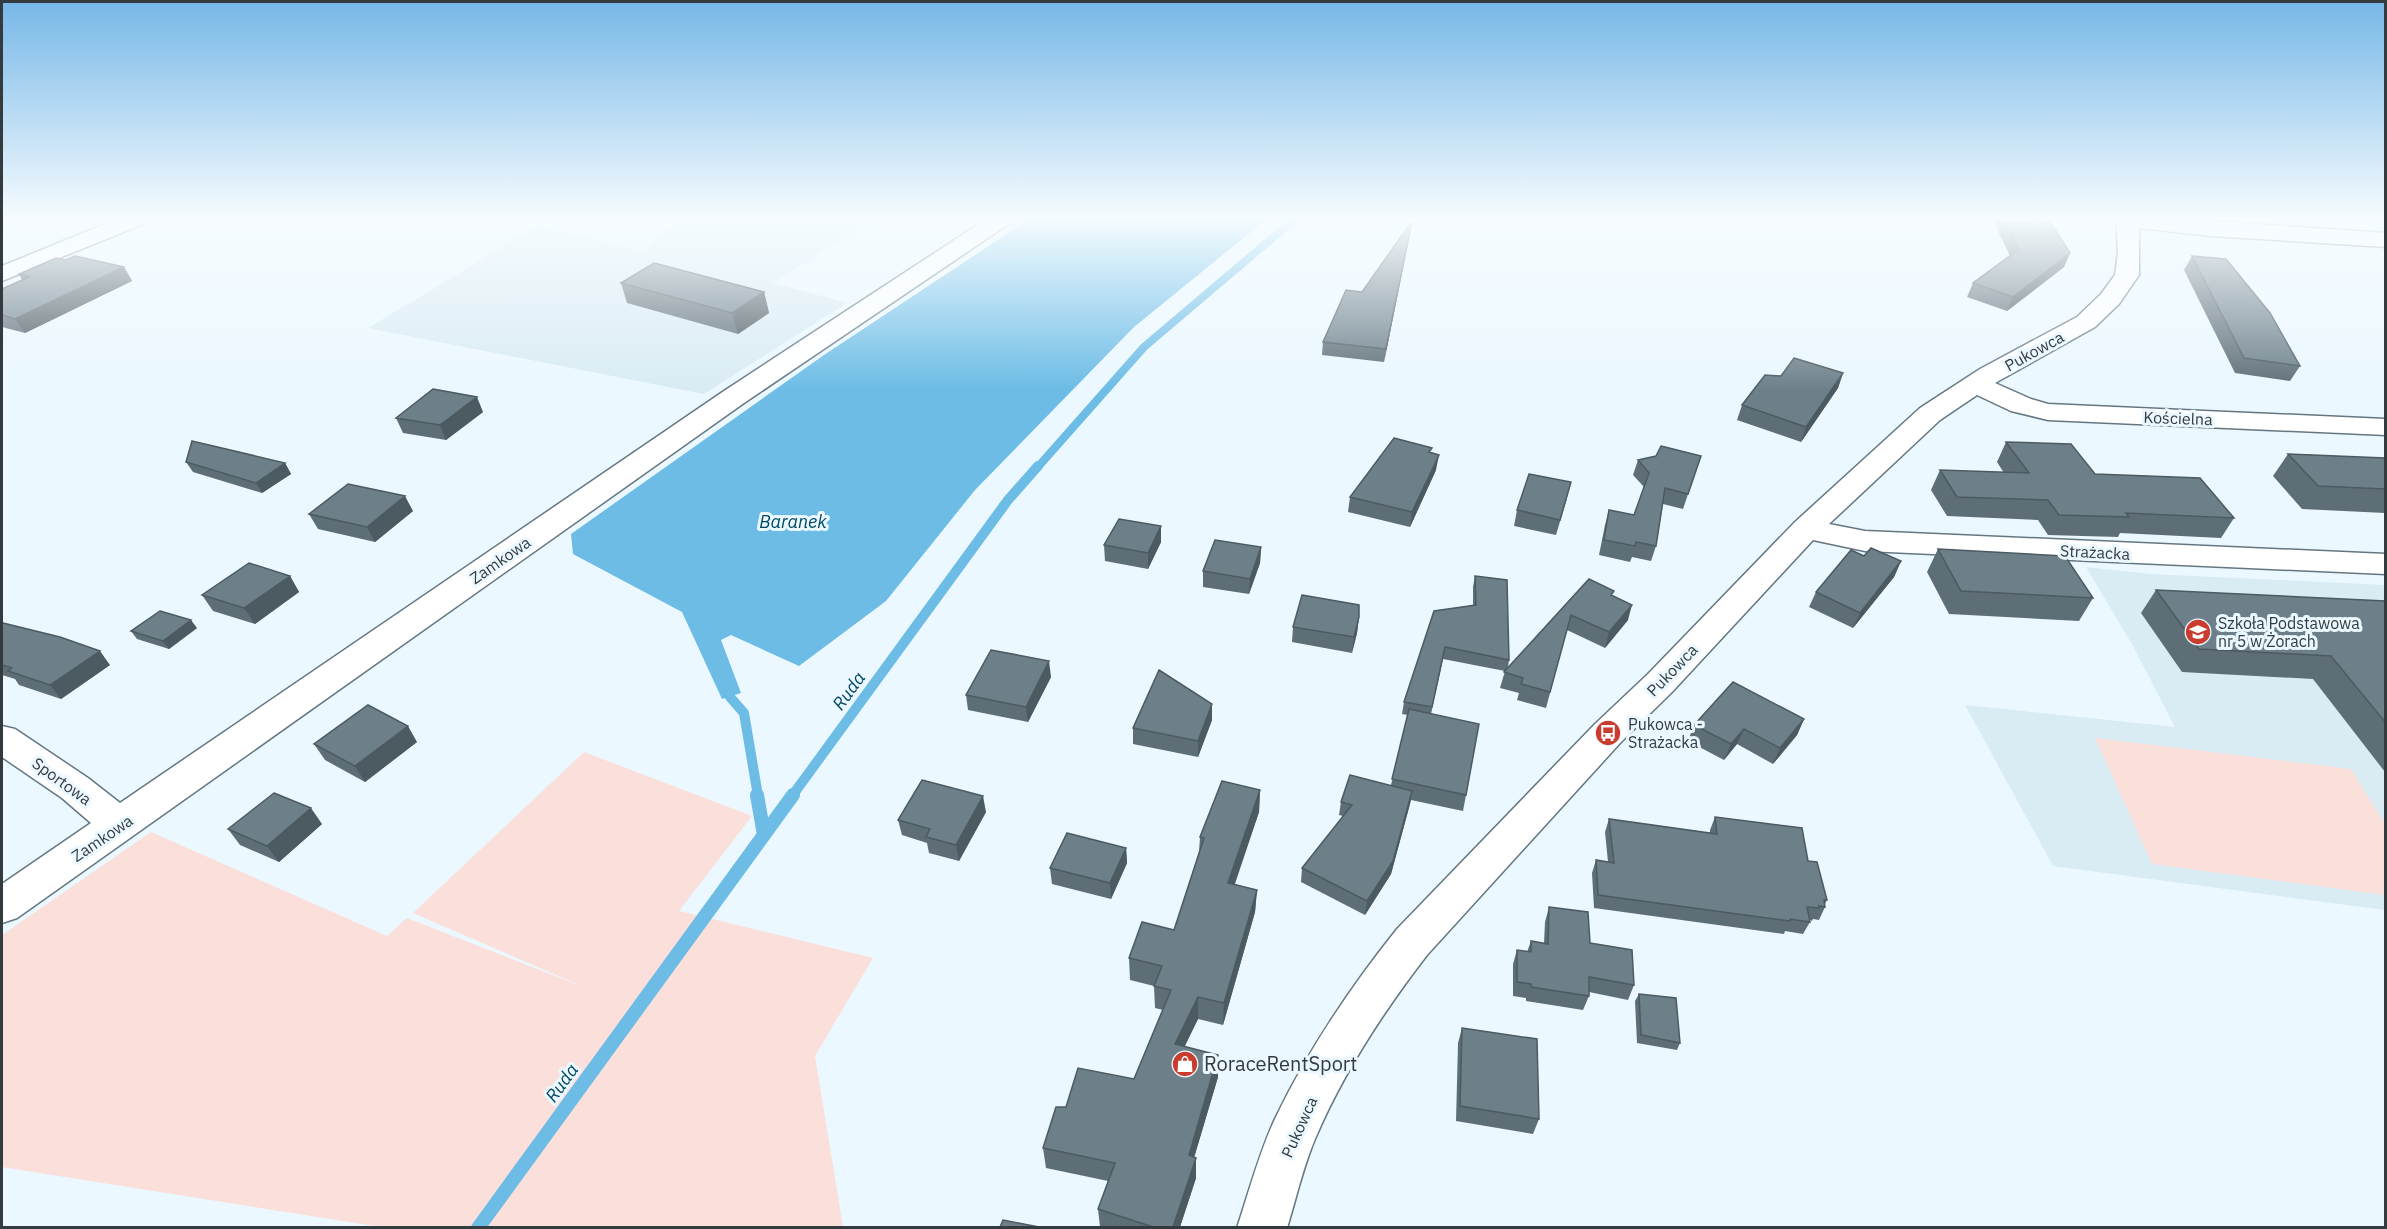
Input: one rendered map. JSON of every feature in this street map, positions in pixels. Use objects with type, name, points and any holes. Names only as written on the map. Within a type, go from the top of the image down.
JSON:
[{"type":"street","name":"Zamkowa","points":[[2,906],[734,397],[916,275]]},
{"type":"street","name":"Pukowca","points":[[1262,1227],[1292,1135],[1338,1046],[1383,979],[1412,942],[1608,733],[1660,683],[1806,530],[1930,414],[1976,384],[2086,322],[2110,299],[2127,275]]},
{"type":"street","name":"Kościelna","points":[[1976,384],[2021,405],[2048,412],[2385,427]]},
{"type":"street","name":"Strażacka","points":[[1806,530],[1865,541],[2385,564]]},
{"type":"street","name":"Sportowa","points":[[2,739],[75,788],[120,825]]},
{"type":"shaded area","points":[[455,275],[785,275],[773,283],[847,303],[704,394],[368,328]]},
{"type":"shaded area","points":[[2086,567],[2151,574],[2385,585],[2385,910],[2053,866],[1965,705],[2175,727],[2133,646]]},
{"type":"shaded area","points":[[2095,738],[2351,769],[2385,824],[2385,895],[2152,864]]},
{"type":"shaded area","points":[[584,752],[752,816],[679,911],[873,958],[815,1056],[843,1227],[381,1227],[2,1167],[2,935],[151,832],[387,936],[407,918],[586,988],[413,913]]},
{"type":"water","name":"Baranek","points":[[944,275],[1197,275],[1134,327],[975,490],[886,601],[799,666],[731,635],[721,640],[741,693],[722,699],[682,612],[573,554],[571,534],[824,355]]},
{"type":"building","points":[[24,275],[106,275],[15,319],[2,315],[2,289],[29,277]]},
{"type":"building","points":[[634,275],[701,275],[764,292],[732,313],[621,283]]},
{"type":"building","points":[[1374,275],[1401,275],[1386,349],[1323,342],[1346,290],[1362,292]]},
{"type":"building","points":[[1983,275],[2041,275],[2013,297],[1973,283]]},
{"type":"building","points":[[2202,275],[2239,275],[2270,313],[2300,366],[2244,358]]},
{"type":"building","points":[[1794,358],[1843,373],[1806,427],[1742,405],[1765,375],[1781,376]]},
{"type":"building","points":[[433,389],[477,397],[440,425],[396,418]]},
{"type":"building","points":[[1394,438],[1432,448],[1429,452],[1439,455],[1412,512],[1350,497]]},
{"type":"building","points":[[192,441],[285,463],[256,483],[186,462]]},
{"type":"building","points":[[2006,442],[2071,444],[2095,474],[2200,478],[2234,518],[2126,513],[2129,517],[2059,515],[2048,500],[1957,497],[1940,470],[2029,473]]},
{"type":"building","points":[[1661,446],[1701,456],[1688,494],[1665,488],[1656,546],[1636,542],[1635,546],[1604,540],[1609,510],[1634,515],[1649,473],[1638,460],[1656,456]]},
{"type":"building","points":[[2288,454],[2385,458],[2385,489],[2318,486]]},
{"type":"building","points":[[1529,474],[1571,482],[1560,520],[1517,510]]},
{"type":"building","points":[[348,484],[405,496],[367,527],[309,514]]},
{"type":"building","points":[[1119,519],[1161,526],[1148,553],[1104,545]]},
{"type":"building","points":[[1215,540],[1261,547],[1250,579],[1203,571]]},
{"type":"building","points":[[1871,548],[1901,561],[1860,613],[1816,592],[1851,550],[1864,556]]},
{"type":"building","points":[[1938,549],[2065,556],[2093,598],[1961,591]]},
{"type":"building","points":[[249,563],[290,576],[244,608],[202,595]]},
{"type":"building","points":[[1475,576],[1507,580],[1509,660],[1445,647],[1432,707],[1404,702],[1434,611],[1476,605]]},
{"type":"building","points":[[1589,579],[1614,591],[1611,595],[1632,605],[1609,632],[1571,615],[1550,692],[1521,684],[1523,678],[1504,672]]},
{"type":"building","points":[[2156,590],[2385,601],[2385,722],[2331,656],[2199,649]]},
{"type":"building","points":[[1302,595],[1359,605],[1359,617],[1354,637],[1293,627]]},
{"type":"building","points":[[160,611],[191,620],[163,641],[131,631]]},
{"type":"building","points":[[3,623],[60,637],[100,651],[50,685],[8,671],[12,668],[2,665]]},
{"type":"building","points":[[991,650],[1049,661],[1026,707],[966,695]]},
{"type":"building","points":[[1159,670],[1212,704],[1198,741],[1133,728]]},
{"type":"building","points":[[1733,682],[1804,719],[1780,748],[1744,729],[1731,744],[1694,725]]},
{"type":"building","points":[[368,705],[408,726],[355,766],[314,744]]},
{"type":"building","points":[[1409,709],[1479,724],[1466,795],[1392,779]]},
{"type":"building","points":[[1350,775],[1412,791],[1393,861],[1367,901],[1302,868],[1352,805],[1341,802]]},
{"type":"building","points":[[922,780],[983,796],[956,845],[926,837],[930,829],[898,820]]},
{"type":"building","points":[[1222,781],[1260,790],[1228,883],[1257,890],[1224,1003],[1198,997],[1175,1044],[1218,1055],[1189,1155],[1196,1158],[1173,1227],[1153,1227],[1098,1209],[1115,1163],[1043,1148],[1056,1107],[1066,1107],[1078,1068],[1134,1079],[1171,990],[1154,986],[1162,966],[1129,958],[1142,922],[1174,930],[1204,838],[1200,837]]},
{"type":"building","points":[[274,793],[311,808],[267,846],[228,829]]},
{"type":"building","points":[[1715,817],[1802,828],[1808,861],[1817,862],[1827,900],[1824,900],[1825,907],[1807,907],[1810,922],[1790,919],[1790,921],[1598,895],[1596,860],[1614,863],[1609,819],[1717,834]]},
{"type":"building","points":[[1067,833],[1126,848],[1110,883],[1050,868]]},
{"type":"building","points":[[1549,907],[1588,912],[1590,943],[1632,950],[1634,985],[1589,977],[1589,996],[1531,987],[1531,984],[1517,982],[1517,950],[1531,952],[1531,941],[1548,944]]},
{"type":"building","points":[[1639,994],[1676,998],[1680,1043],[1641,1035]]},
{"type":"building","points":[[1462,1028],[1537,1039],[1539,1119],[1460,1106]]},
{"type":"building","points":[[1003,1220],[1039,1227],[1000,1227]]},
{"type":"waterway","name":"Ruda","points":[[1037,468],[1144,347],[1228,275]]},
{"type":"waterway","name":"Ruda","points":[[792,796],[1008,500],[1038,466]]},
{"type":"waterway","points":[[730,697],[744,713],[758,796]]},
{"type":"waterway","points":[[757,795],[764,835]]},
{"type":"waterway","name":"Ruda","points":[[764,835],[793,795]]},
{"type":"waterway","name":"Ruda","points":[[478,1228],[764,835]]},
{"type":"place","name":"Szkoła Podstawowa nr 5 w Żorach","points":[[2198,632]]},
{"type":"place","name":"Pukowca - Strażacka","points":[[1608,733]]},
{"type":"place","name":"RoraceRentSport","points":[[1185,1064]]}]
